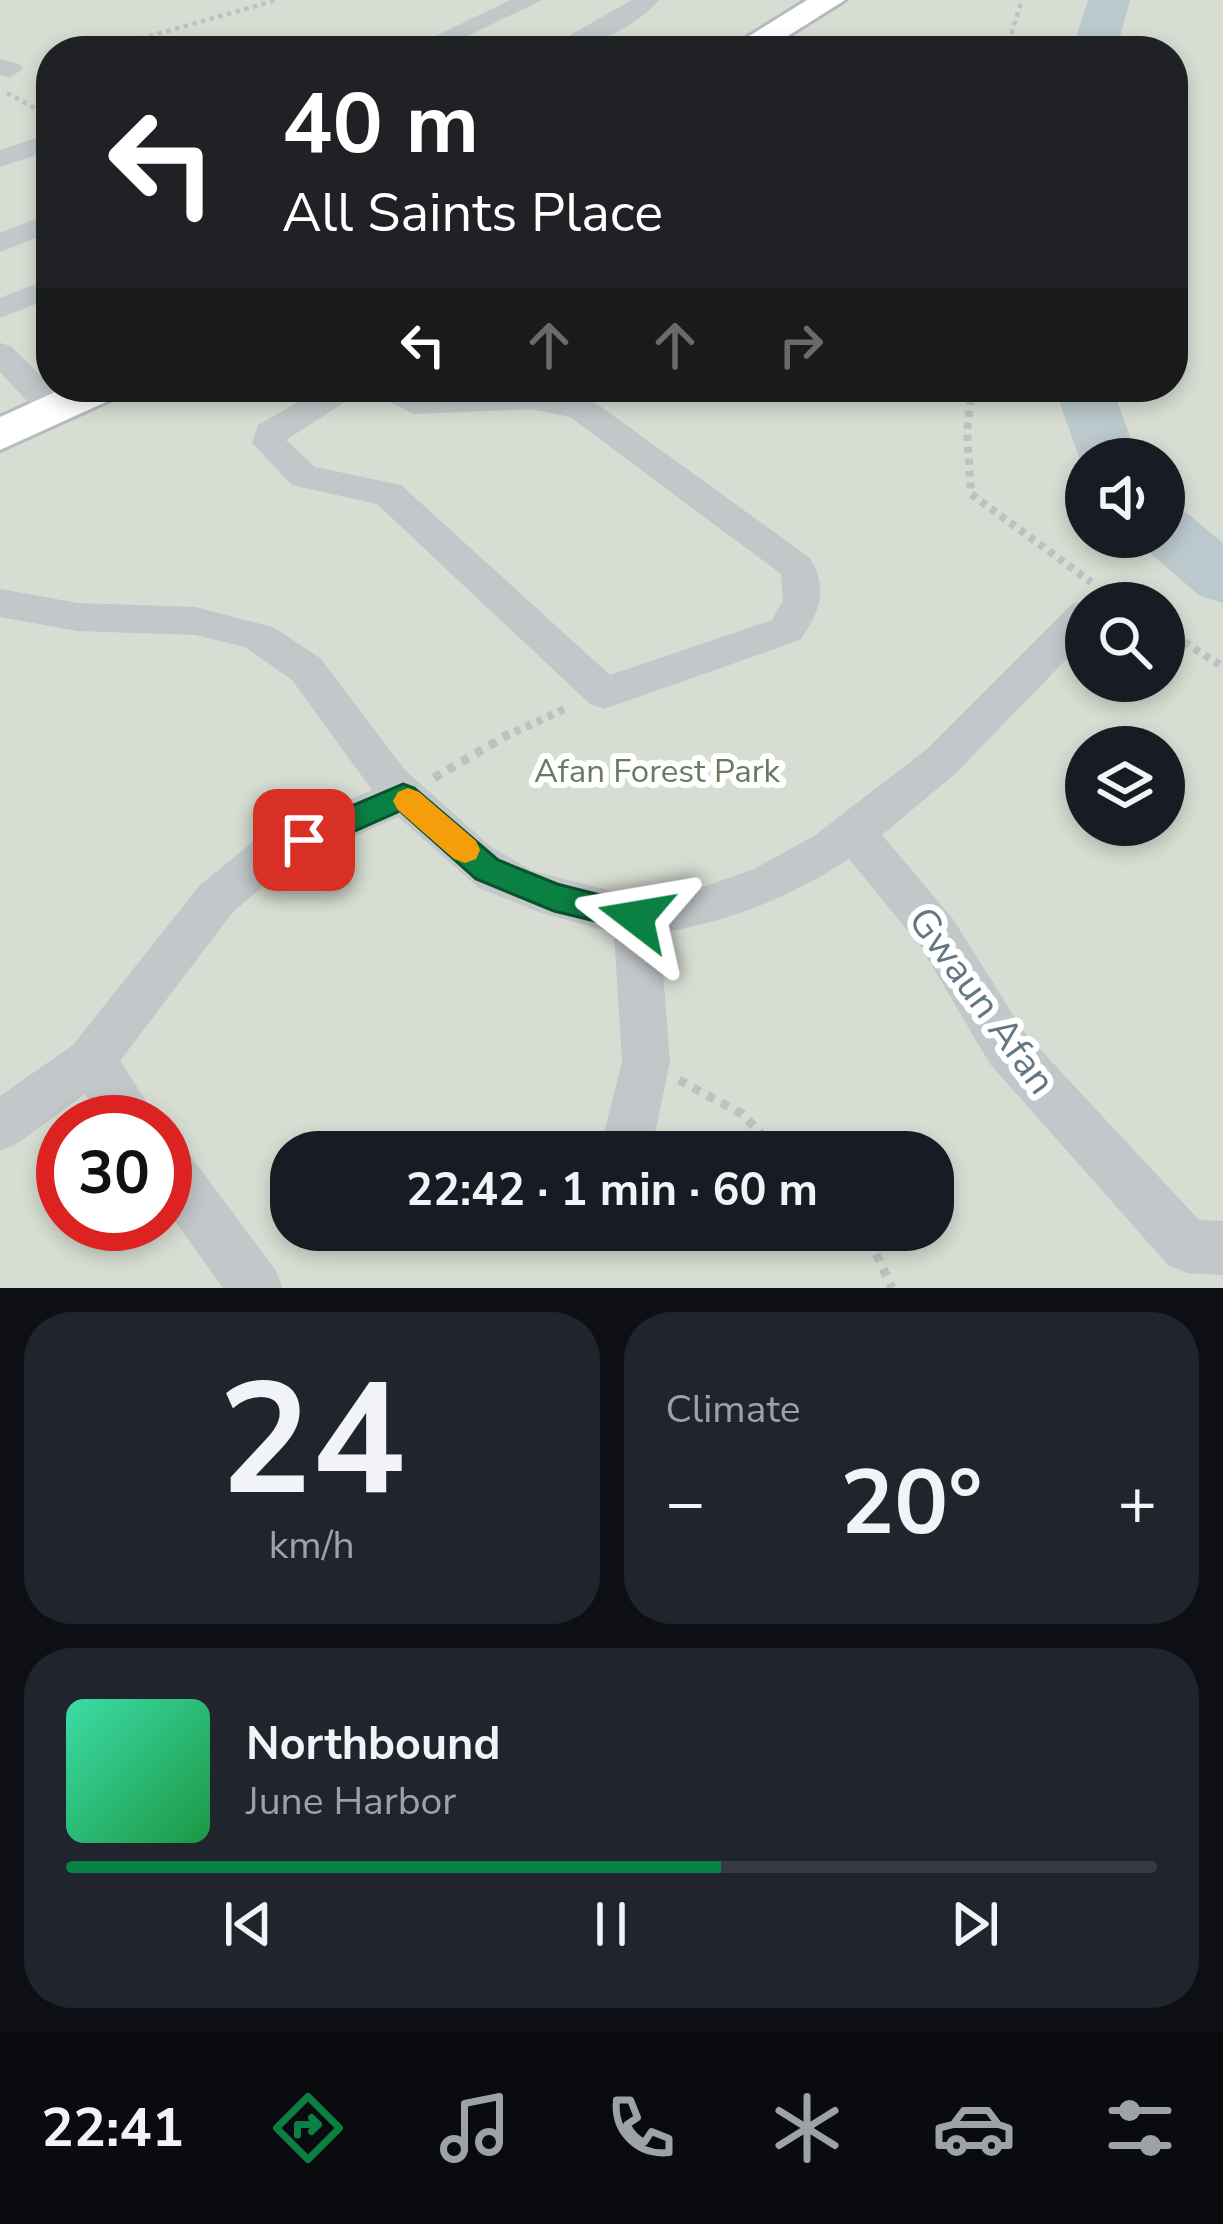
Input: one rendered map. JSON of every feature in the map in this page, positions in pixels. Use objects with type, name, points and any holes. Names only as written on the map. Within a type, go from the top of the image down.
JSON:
[{"type":"main road","points":[[767,36],[830,0]]},
{"type":"main road","points":[[0,435],[71,402]]},
{"type":"street","points":[[450,36],[530,0]]},
{"type":"street","points":[[585,36],[647,0]]},
{"type":"street","points":[[0,159],[36,146]]},
{"type":"street","points":[[0,243],[36,228]]},
{"type":"street","points":[[0,309],[36,293]]},
{"type":"street","points":[[0,353],[36,391]]},
{"type":"street","points":[[46,402],[54,410]]},
{"type":"street","points":[[322,402],[279,425],[270,433],[269,443],[304,477],[388,494],[604,693],[786,630],[803,608],[806,586],[797,567],[581,409],[549,402]]},
{"type":"street","points":[[0,603],[44,613],[184,619],[260,638],[310,669],[403,796],[487,869],[554,897],[636,917],[719,904],[796,871],[854,832],[975,729],[1065,635]]},
{"type":"street","points":[[0,635],[44,613]]},
{"type":"street","points":[[0,1126],[90,1061],[216,899],[270,854],[403,796]]},
{"type":"street","name":"Gwaun Afan","points":[[854,832],[937,933],[1007,1048],[1187,1246],[1223,1248]]},
{"type":"street","points":[[630,1131],[646,1062],[636,917]]},
{"type":"street","points":[[90,1061],[115,1095]]},
{"type":"street","points":[[192,1201],[256,1288]]},
{"type":"path","points":[[150,36],[277,0]]},
{"type":"path","points":[[1011,36],[1022,0]]},
{"type":"path","points":[[3,75],[36,103]]},
{"type":"path","points":[[971,402],[967,430],[971,494],[1072,582]]},
{"type":"path","points":[[1185,643],[1223,667]]},
{"type":"path","points":[[403,796],[527,724],[604,693]]},
{"type":"path","points":[[646,1062],[742,1114],[759,1131]]},
{"type":"path","points":[[875,1251],[892,1288]]},
{"type":"green space","name":"Afan Forest Park","points":[[0,0],[1223,0],[1223,1288],[0,1288]]},
{"type":"waterway","points":[[1098,36],[1109,0]]},
{"type":"waterway","points":[[1088,402],[1100,438]]},
{"type":"waterway","points":[[1185,547],[1223,579]]},
{"type":"slow traffic","points":[[408,801],[465,850]]},
{"type":"route","points":[[304,840],[403,796],[487,869],[554,897],[636,917]]}]
